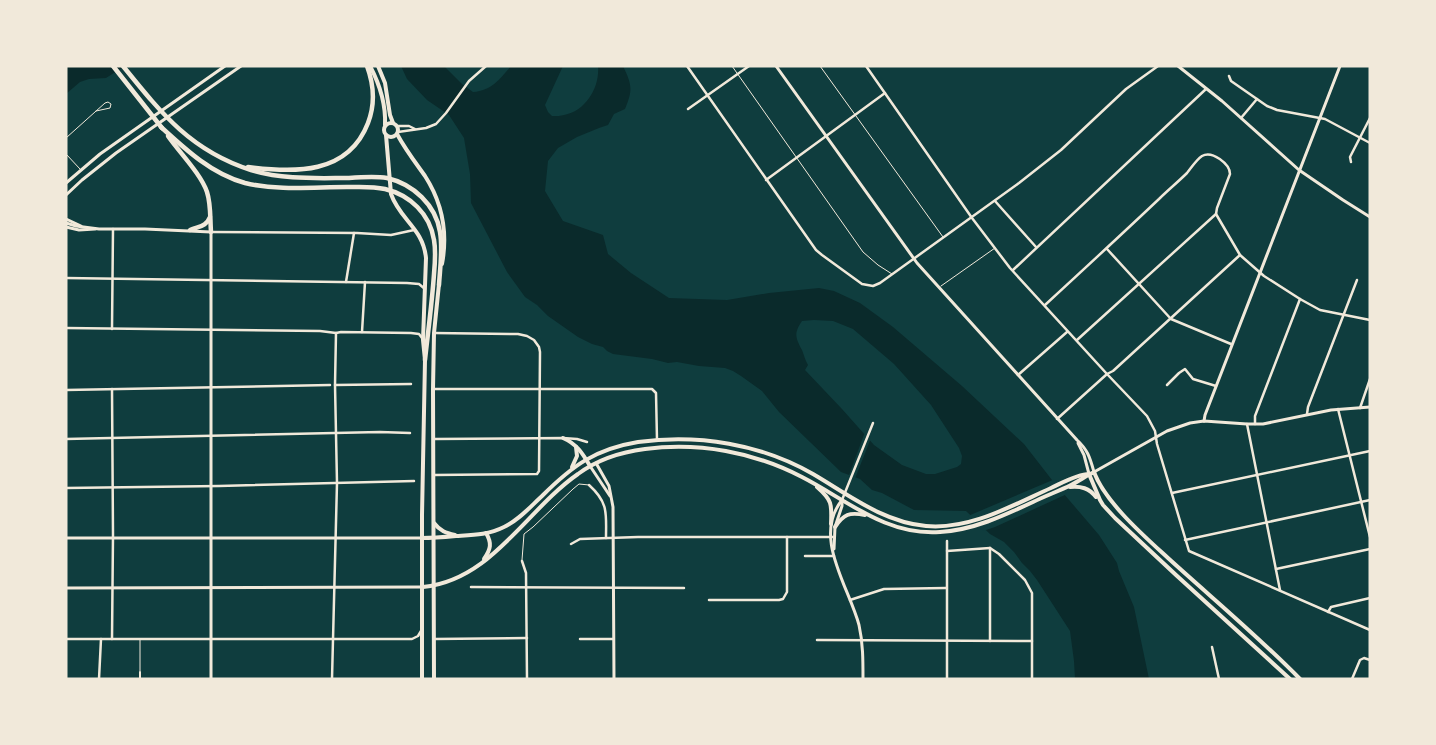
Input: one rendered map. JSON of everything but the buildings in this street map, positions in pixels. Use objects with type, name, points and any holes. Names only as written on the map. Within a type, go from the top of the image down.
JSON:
[{"type":"highway","points":[[113,66],[206,187],[211,232]]},
{"type":"highway","points":[[123,66],[159,110],[181,131],[210,152],[237,165],[268,175],[287,177],[379,177],[399,182],[410,188],[420,195],[432,210],[438,223],[441,242],[439,285]]},
{"type":"highway","points":[[237,165],[269,170],[316,167],[340,158],[350,151],[358,141],[368,122],[372,107],[373,91],[368,66]]},
{"type":"highway","points":[[161,127],[182,147],[206,165],[229,178],[246,183],[275,187],[379,188],[398,193],[410,200],[423,213],[432,230],[435,241],[433,284],[425,360]]},
{"type":"highway","points":[[190,230],[205,225],[210,215]]},
{"type":"main road","points":[[368,66],[378,83],[385,110],[384,131],[386,135],[391,194],[403,215],[422,240],[425,252],[422,679]]},
{"type":"main road","points":[[378,66],[385,83],[390,115],[393,122],[398,126],[398,133],[402,144],[433,191],[445,227],[445,252],[439,285],[434,333],[434,679]]},
{"type":"main road","points":[[385,125],[393,122]]},
{"type":"main road","points":[[386,135],[393,137],[398,133]]},
{"type":"main road","points":[[563,438],[575,445],[590,466]]},
{"type":"main road","points":[[423,451],[429,440],[434,439]]},
{"type":"main road","points":[[422,538],[486,533],[504,527],[517,519],[571,468],[586,459],[621,446],[657,440],[705,440],[760,451],[802,468],[882,514],[910,523],[940,526],[973,521],[1061,483],[1084,474],[1092,473]]},
{"type":"main road","points":[[571,468],[577,456],[575,445]]},
{"type":"main road","points":[[422,587],[434,586],[458,578],[482,563],[577,474],[596,463],[621,454],[645,449],[703,448],[758,458],[782,467],[812,482],[869,516],[896,527],[923,532],[947,532],[976,526],[1065,488],[1092,473]]},
{"type":"main road","points":[[592,457],[596,463]]},
{"type":"main road","points":[[1092,473],[1096,493],[1103,505]]},
{"type":"main road","points":[[1092,473],[1105,493],[1145,537],[1270,649],[1300,679]]},
{"type":"main road","points":[[812,482],[830,501],[833,526]]},
{"type":"main road","points":[[1065,488],[1077,486],[1085,488],[1094,494],[1130,533],[1290,679]]},
{"type":"main road","points":[[833,526],[848,514],[855,513],[869,516]]},
{"type":"main road","points":[[434,522],[443,532],[458,536]]},
{"type":"main road","points":[[482,563],[491,545],[486,533]]},
{"type":"street","points":[[66,183],[100,154],[225,66]]},
{"type":"street","points":[[66,195],[86,176],[182,106],[241,66]]},
{"type":"street","points":[[398,133],[426,128],[436,124],[465,86],[486,66]]},
{"type":"street","points":[[687,66],[816,250],[853,278],[867,286],[877,285],[995,201],[1061,150],[1126,88],[1158,66]]},
{"type":"street","points":[[688,110],[749,66]]},
{"type":"street","points":[[776,66],[914,259],[1076,440],[1092,473],[1174,428],[1204,421],[1263,424],[1338,409],[1370,407]]},
{"type":"street","points":[[866,66],[995,248],[1044,305],[1147,416],[1155,431],[1189,551],[1370,630]]},
{"type":"street","points":[[1178,66],[1241,118],[1299,170],[1370,217]]},
{"type":"street","points":[[1204,421],[1231,344],[1340,66]]},
{"type":"street","points":[[1228,76],[1231,81],[1267,106],[1277,110],[1325,119],[1370,142]]},
{"type":"street","points":[[1013,270],[1206,89]]},
{"type":"street","points":[[766,180],[885,94]]},
{"type":"street","points":[[1241,118],[1257,99]]},
{"type":"street","points":[[1351,162],[1350,158],[1370,118]]},
{"type":"street","points":[[398,126],[409,126],[416,129]]},
{"type":"street","points":[[1044,305],[1107,249],[1202,156],[1210,154],[1227,165],[1230,169],[1230,174],[1216,214],[1077,340]]},
{"type":"street","points":[[80,170],[86,176]]},
{"type":"street","points":[[995,201],[1036,247]]},
{"type":"street","points":[[1216,214],[1240,255],[1260,272],[1320,310],[1370,320]]},
{"type":"street","points":[[66,219],[86,227]]},
{"type":"street","points":[[66,223],[99,229]]},
{"type":"street","points":[[66,227],[79,230],[190,230],[391,235],[416,230]]},
{"type":"street","points":[[112,329],[113,229]]},
{"type":"street","points":[[211,232],[211,679]]},
{"type":"street","points":[[346,282],[354,233]]},
{"type":"street","points":[[1107,249],[1171,319],[1231,344]]},
{"type":"street","points":[[1057,419],[1107,374],[1113,371],[1240,255]]},
{"type":"street","points":[[66,278],[407,283],[419,284],[425,289]]},
{"type":"street","points":[[1307,414],[1308,407],[1357,280]]},
{"type":"street","points":[[362,332],[365,282]]},
{"type":"street","points":[[1255,424],[1255,416],[1300,299]]},
{"type":"street","points":[[66,328],[416,333],[423,340]]},
{"type":"street","points":[[1018,375],[1068,331]]},
{"type":"street","points":[[332,679],[337,483],[336,333]]},
{"type":"street","points":[[434,333],[521,334],[534,340],[540,352],[538,473],[536,475],[434,475]]},
{"type":"street","points":[[1167,385],[1185,369],[1193,378],[1216,386]]},
{"type":"street","points":[[1360,408],[1370,379]]},
{"type":"street","points":[[335,385],[411,384]]},
{"type":"street","points":[[66,390],[330,386]]},
{"type":"street","points":[[112,389],[112,639]]},
{"type":"street","points":[[433,389],[652,389],[655,390],[657,440]]},
{"type":"street","points":[[1338,409],[1370,537]]},
{"type":"street","points":[[863,679],[862,640],[858,620],[834,554],[832,537],[833,526],[842,506],[842,500],[873,423]]},
{"type":"street","points":[[1247,424],[1280,590]]},
{"type":"street","points":[[66,439],[410,433]]},
{"type":"street","points":[[434,439],[563,438],[587,442]]},
{"type":"street","points":[[1172,493],[1370,451]]},
{"type":"street","points":[[596,463],[608,483],[612,499],[614,538],[614,679]]},
{"type":"street","points":[[590,466],[612,499]]},
{"type":"street","points":[[66,488],[414,481]]},
{"type":"street","points":[[589,485],[599,494],[604,506],[606,538]]},
{"type":"street","points":[[1185,540],[1370,500]]},
{"type":"street","points":[[571,544],[580,539],[638,537],[832,537]]},
{"type":"street","points":[[709,600],[779,600],[785,598],[787,592],[787,537]]},
{"type":"street","points":[[66,538],[422,538]]},
{"type":"street","points":[[947,541],[947,679]]},
{"type":"street","points":[[947,551],[990,548],[999,554],[1029,587],[1032,596],[1032,679]]},
{"type":"street","points":[[990,548],[990,641]]},
{"type":"street","points":[[1276,569],[1370,549]]},
{"type":"street","points":[[805,556],[834,554]]},
{"type":"street","points":[[522,561],[526,573],[527,587],[527,679]]},
{"type":"street","points":[[66,588],[422,587]]},
{"type":"street","points":[[472,587],[684,588]]},
{"type":"street","points":[[850,600],[884,588],[946,588]]},
{"type":"street","points":[[1328,612],[1331,607],[1370,598]]},
{"type":"street","points":[[66,638],[412,639],[418,636],[423,628]]},
{"type":"street","points":[[434,639],[527,638]]},
{"type":"street","points":[[100,639],[100,679]]},
{"type":"street","points":[[580,639],[614,640]]},
{"type":"street","points":[[818,640],[1032,641]]},
{"type":"street","points":[[1212,647],[1219,679]]},
{"type":"street","points":[[1352,679],[1360,660],[1364,658],[1370,660]]},
{"type":"street","points":[[140,672],[140,679]]},
{"type":"lane","points":[[732,66],[863,252],[878,265],[893,274]]},
{"type":"lane","points":[[820,66],[943,238]]},
{"type":"lane","points":[[66,138],[96,111],[106,102],[111,104],[110,108],[96,111]]},
{"type":"lane","points":[[66,154],[80,170]]},
{"type":"lane","points":[[938,288],[995,248]]},
{"type":"lane","points":[[522,561],[524,534],[573,488],[579,484],[589,485]]},
{"type":"lane","points":[[140,638],[140,672]]},
{"type":"water","points":[[66,66],[125,66],[106,78],[89,79],[80,82],[66,94]]},
{"type":"water","points":[[401,66],[444,66],[473,92],[490,87],[511,66],[563,66],[545,105],[552,116],[558,116],[572,113],[579,109],[590,97],[597,82],[598,66],[623,66],[630,88],[625,109],[614,114],[608,125],[577,137],[558,148],[548,161],[545,191],[563,221],[603,235],[608,254],[631,273],[669,298],[727,300],[769,293],[819,288],[834,291],[860,303],[893,327],[962,386],[1024,444],[1099,535],[1117,563],[1134,607],[1149,679],[1075,679],[1070,631],[1037,580],[1004,542],[990,534],[966,511],[914,510],[882,493],[872,490],[860,479],[841,472],[779,412],[762,391],[733,371],[725,368],[677,362],[668,363],[613,354],[603,347],[578,337],[548,316],[525,297],[507,272],[471,203],[470,174],[464,138],[449,115],[427,100],[407,79]],"holes":[[[802,321],[833,321],[853,329],[894,364],[931,405],[959,448],[962,456],[961,464],[935,474],[926,474],[902,465],[874,445],[805,370],[808,365],[796,335],[799,325]]]},
{"type":"pier","points":[[865,432],[871,438],[854,481],[848,478]]},
{"type":"pier","points":[[1055,479],[1067,494],[995,527],[983,531],[968,516]]}]
